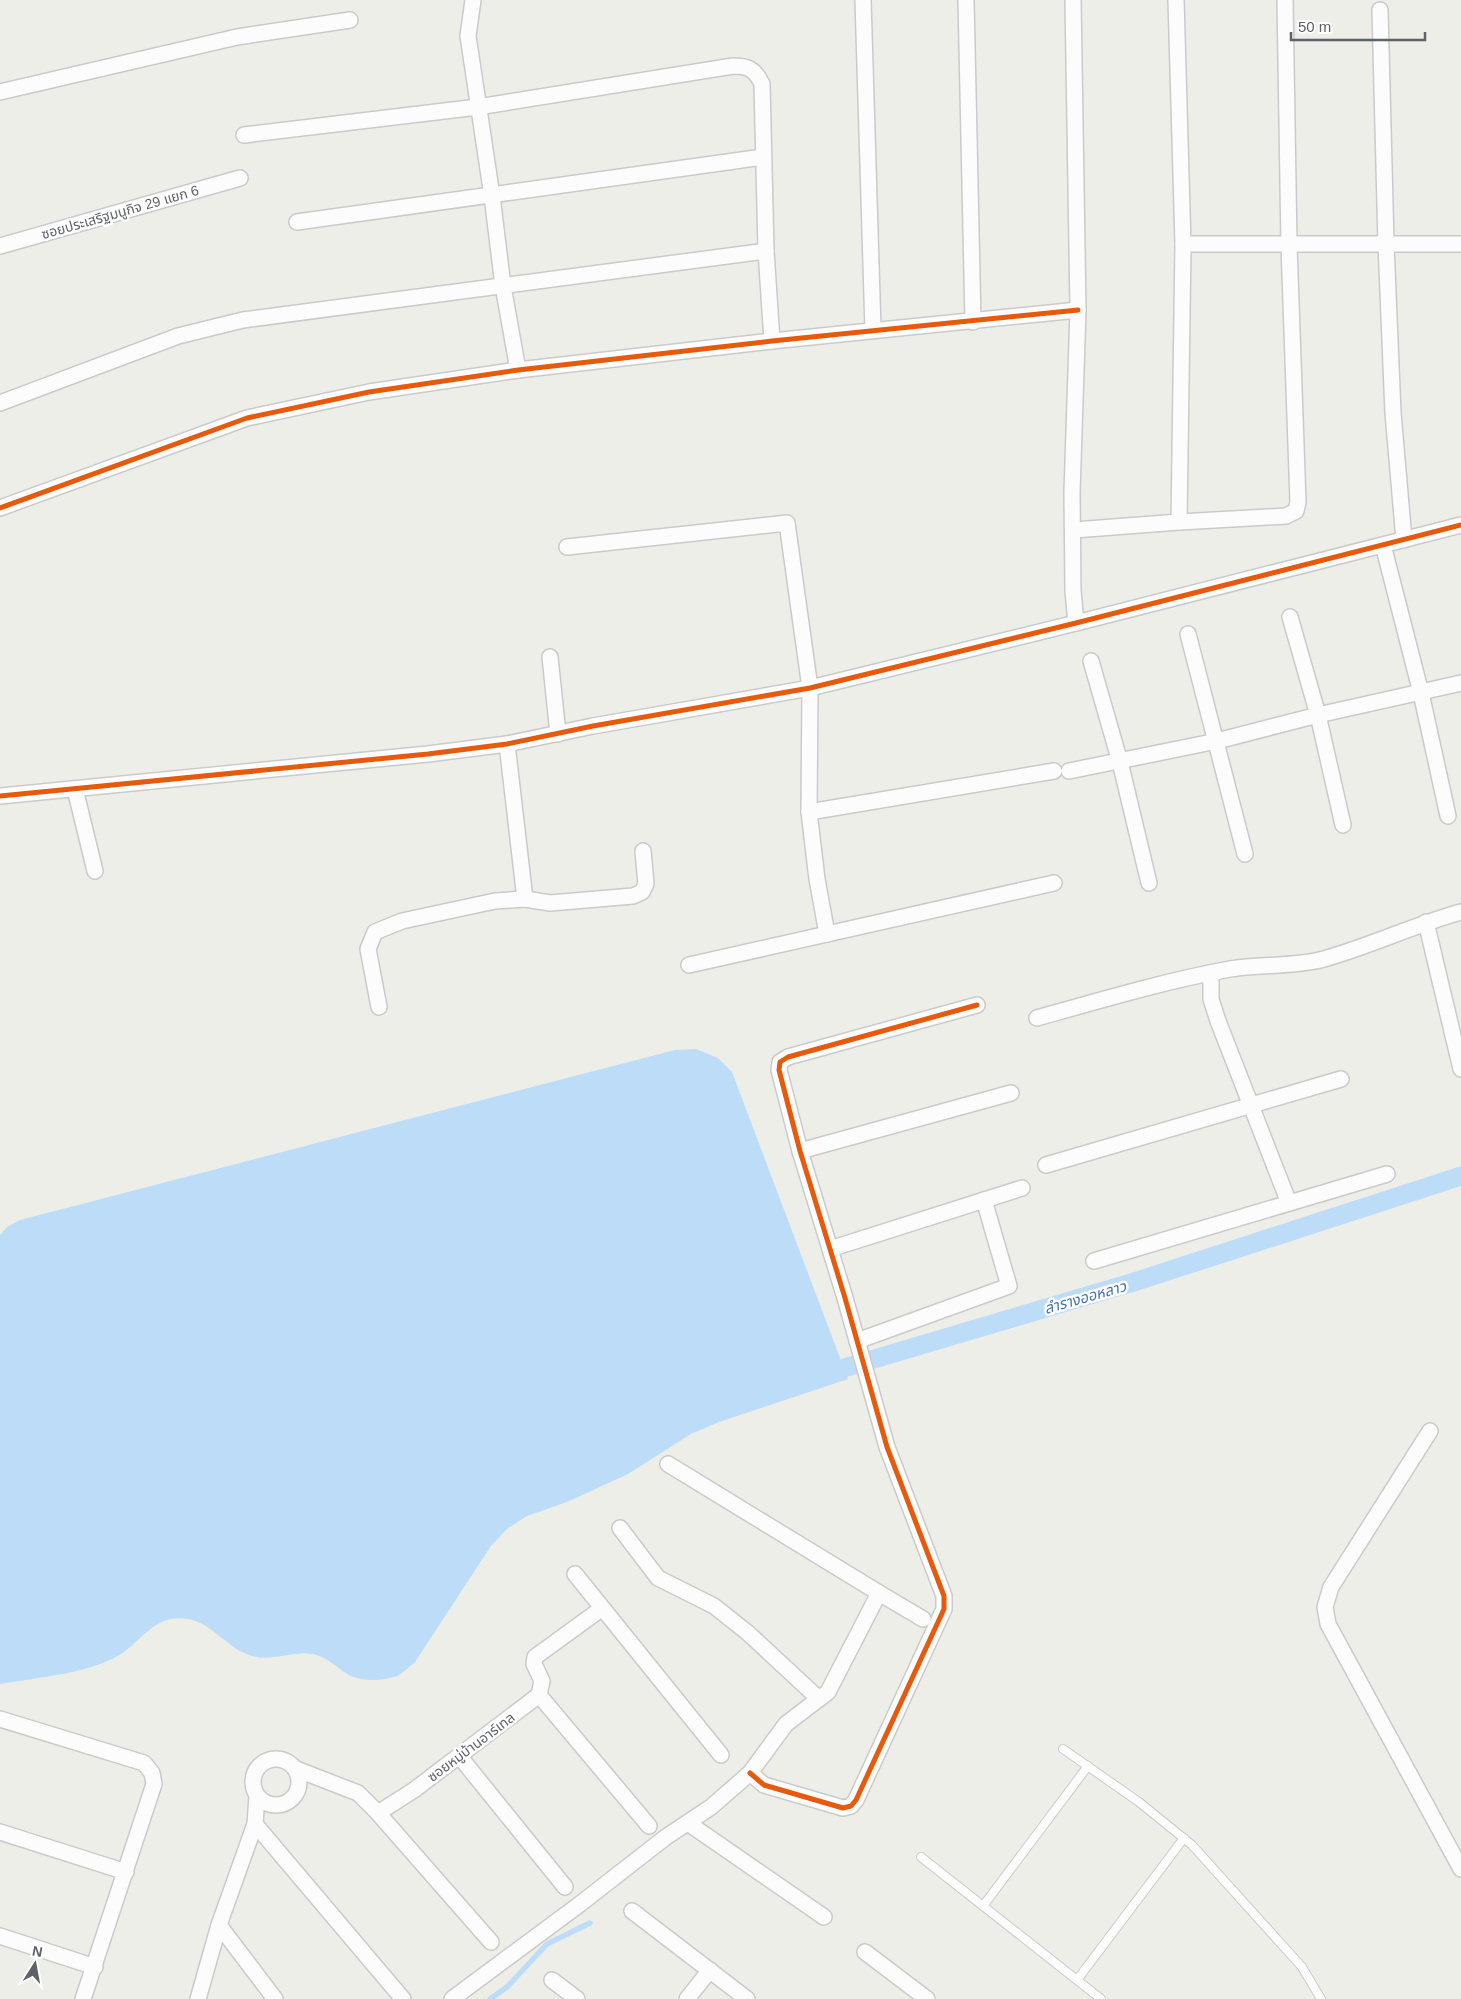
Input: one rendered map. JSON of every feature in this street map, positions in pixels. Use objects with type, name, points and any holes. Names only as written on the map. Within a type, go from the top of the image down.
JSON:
[{"type":"street","points":[[473,0],[468,36],[492,196],[503,286],[518,370]]},
{"type":"street","points":[[864,0],[874,330]]},
{"type":"street","points":[[966,0],[972,322]]},
{"type":"street","points":[[1073,0],[1078,310],[1072,492],[1074,530],[1073,591],[1076,623]]},
{"type":"street","points":[[1176,0],[1183,244],[1179,522]]},
{"type":"street","points":[[1074,530],[1286,516],[1296,511],[1298,502],[1289,245],[1285,0]]},
{"type":"street","points":[[1380,10],[1386,244],[1393,413],[1404,540]]},
{"type":"street","points":[[0,92],[237,37],[350,20]]},
{"type":"street","points":[[244,135],[478,107],[733,66],[743,66],[753,70],[762,84],[766,251],[772,341]]},
{"type":"street","points":[[297,222],[763,157]]},
{"type":"street","name":"ซอยประเสริฐมนูกิจ 29 แยก 6","points":[[0,246],[240,178]]},
{"type":"street","points":[[1183,244],[1461,244]]},
{"type":"street","points":[[0,403],[178,336],[243,320],[766,251]]},
{"type":"street","points":[[0,508],[247,418],[368,392],[518,370],[874,330],[972,322],[1078,310]]},
{"type":"street","points":[[567,547],[786,523],[810,688],[809,812],[817,879],[827,934]]},
{"type":"street","points":[[0,796],[428,754],[506,744],[810,688],[1076,623],[1461,525]]},
{"type":"street","points":[[1383,545],[1421,693],[1448,816]]},
{"type":"street","points":[[1290,617],[1318,715],[1343,825]]},
{"type":"street","points":[[1188,634],[1245,854]]},
{"type":"street","points":[[550,658],[558,734]]},
{"type":"street","points":[[1091,661],[1120,762],[1149,884]]},
{"type":"street","points":[[1069,771],[1217,741],[1318,715],[1461,683]]},
{"type":"street","points":[[506,744],[525,899]]},
{"type":"street","points":[[809,812],[1054,771]]},
{"type":"street","points":[[75,788],[95,871]]},
{"type":"street","points":[[379,1007],[368,949],[375,932],[402,921],[495,901],[525,899],[550,904],[633,896],[642,892],[646,884],[644,851]]},
{"type":"street","points":[[688,965],[1054,883]]},
{"type":"street","points":[[1038,1018],[1126,993],[1211,973],[1244,967],[1276,966],[1323,959],[1426,922],[1461,912]]},
{"type":"street","points":[[1426,922],[1461,1069]]},
{"type":"street","points":[[1211,973],[1211,999],[1215,1014],[1289,1203]]},
{"type":"street","points":[[750,1773],[764,1785],[843,1808],[851,1806],[856,1800],[944,1609],[944,1596],[887,1447],[800,1151],[779,1070],[780,1062],[788,1057],[977,1005]]},
{"type":"street","points":[[1046,1166],[1341,1079]]},
{"type":"street","points":[[800,1151],[1011,1093]]},
{"type":"street","points":[[1094,1262],[1387,1174]]},
{"type":"street","points":[[830,1250],[1022,1188]]},
{"type":"street","points":[[857,1341],[1009,1286],[984,1200]]},
{"type":"street","points":[[1430,1431],[1330,1587],[1325,1607],[1328,1624],[1461,1869]]},
{"type":"street","points":[[668,1464],[923,1619]]},
{"type":"street","points":[[620,1528],[658,1578],[714,1606],[748,1632],[819,1699]]},
{"type":"street","points":[[575,1574],[721,1755]]},
{"type":"street","points":[[452,1999],[666,1838],[711,1807],[750,1773],[786,1724],[828,1692],[879,1593]]},
{"type":"street","points":[[602,1608],[535,1657],[534,1664],[542,1680],[539,1694],[648,1826]]},
{"type":"street","name":"ซอยหมู่บ้านอาร์เทล","points":[[378,1813],[460,1757],[539,1694]]},
{"type":"street","points":[[0,1719],[144,1763],[152,1773],[154,1784],[83,1999]]},
{"type":"street","points":[[460,1757],[565,1887]]},
{"type":"street","points":[[198,1999],[219,1925],[255,1824],[257,1796],[254,1777],[260,1766],[266,1762],[278,1759],[296,1769],[358,1793],[378,1813],[491,1942]]},
{"type":"street","points":[[257,1796],[275,1805],[293,1799],[300,1781],[296,1769]]},
{"type":"street","points":[[688,1823],[824,1917]]},
{"type":"street","points":[[255,1824],[403,1999]]},
{"type":"street","points":[[0,1832],[126,1872]]},
{"type":"street","points":[[632,1912],[747,1999]]},
{"type":"street","points":[[219,1925],[275,1999]]},
{"type":"street","points":[[0,1936],[95,1967]]},
{"type":"street","points":[[865,1952],[927,1999]]},
{"type":"street","points":[[687,1999],[710,1970]]},
{"type":"street","points":[[552,1980],[577,1999]]},
{"type":"lane","points":[[1063,1749],[1139,1802],[1184,1838],[1210,1864],[1302,1967],[1321,1999]]},
{"type":"lane","points":[[983,1906],[1088,1766]]},
{"type":"lane","points":[[1077,1980],[1184,1838]]},
{"type":"lane","points":[[921,1857],[1101,1999]]},
{"type":"water","points":[[696,1049],[718,1058],[732,1072],[848,1379],[719,1422],[691,1434],[628,1474],[567,1502],[527,1516],[507,1529],[491,1546],[415,1662],[397,1676],[379,1680],[360,1679],[349,1675],[327,1660],[313,1654],[305,1653],[265,1658],[249,1655],[241,1652],[205,1625],[197,1621],[176,1618],[156,1625],[124,1652],[102,1663],[59,1675],[0,1684],[0,1235],[7,1227],[20,1220],[675,1050]]},
{"type":"waterway","name":"ลำรางออหลาว","points":[[820,1375],[1134,1282],[1461,1176]]},
{"type":"waterway","points":[[490,1999],[507,1987],[547,1944],[590,1923]]},
{"type":"cycle path","points":[[0,508],[247,418],[369,392],[518,370],[772,341],[1078,310]]},
{"type":"cycle path","points":[[0,796],[428,754],[507,744],[593,726],[810,688],[1076,623],[1461,525]]},
{"type":"cycle path","points":[[750,1773],[764,1785],[843,1808],[851,1806],[856,1800],[944,1609],[944,1596],[887,1447],[845,1298],[800,1151],[779,1070],[780,1062],[788,1057],[977,1005]]}]
